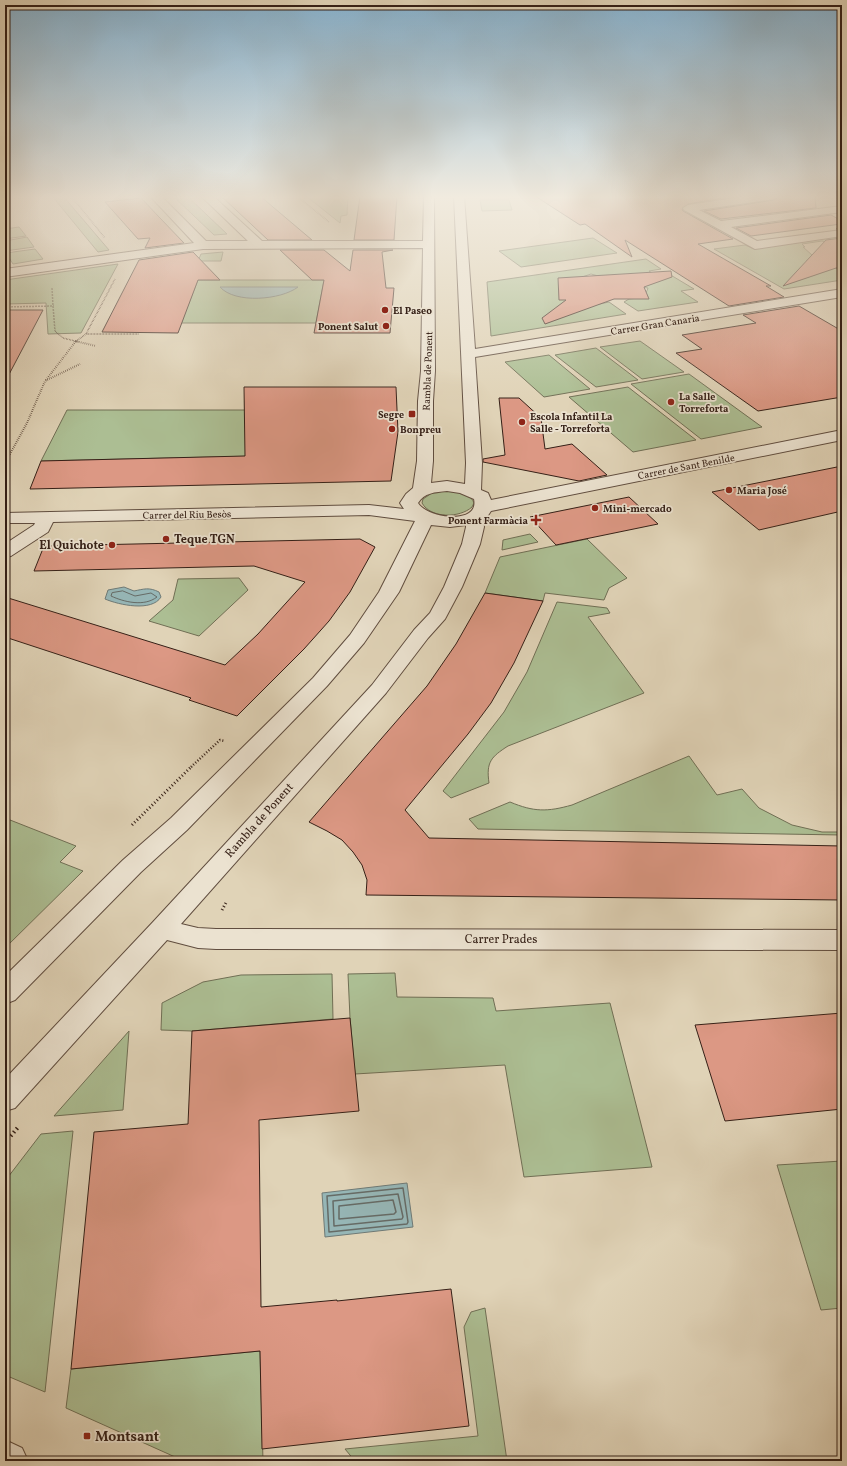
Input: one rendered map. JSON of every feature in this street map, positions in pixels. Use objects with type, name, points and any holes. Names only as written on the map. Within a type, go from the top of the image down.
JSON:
[{"type":"street","points":[[5,273],[65,264]]},
{"type":"street","name":"Rambla de Ponent","points":[[417,494],[425,468],[441,264]]},
{"type":"street","name":"Rambla de Ponent","points":[[5,1099],[162,929],[379,688],[420,634],[438,615],[453,587],[465,560],[475,527],[478,503],[468,354],[447,264]]},
{"type":"street","name":"Carrer Gran Canaria","points":[[468,354],[824,296],[842,300]]},
{"type":"street","name":"Carrer de Sant Benilde","points":[[422,517],[446,522],[461,521],[478,503],[529,497],[842,435]]},
{"type":"street","name":"Carrer del Riu Besòs","points":[[369,510],[433,487],[447,486],[461,487],[478,503]]},
{"type":"street","points":[[5,993],[132,866],[179,824],[334,666],[357,639],[389,592],[422,517],[412,510],[409,503],[417,494]]},
{"type":"street","name":"Carrer del Riu Besòs","points":[[5,518],[369,510],[422,517]]},
{"type":"street","points":[[5,552],[42,528],[46,517]]},
{"type":"street","name":"Carrer Prades","points":[[162,929],[198,938],[842,940]]},
{"type":"street","points":[[5,1459],[9,1461]]},
{"type":"path","points":[[5,463],[22,436],[38,402],[45,381],[76,341],[86,334],[117,276]]},
{"type":"path","points":[[5,306],[53,306],[55,331],[63,338],[96,346]]},
{"type":"path","points":[[86,334],[139,334]]},
{"type":"path","points":[[45,381],[80,364]]},
{"type":"path","points":[[129,829],[177,780],[220,740]]},
{"type":"green space","points":[[118,264],[81,333],[48,334],[46,303],[5,304],[5,280]]},
{"type":"green space","points":[[517,264],[539,264],[521,267]]},
{"type":"green space","points":[[609,264],[654,264],[661,269],[649,271],[656,276],[669,274],[694,289],[681,291],[698,302],[638,311],[624,302],[629,299],[648,297],[646,293],[648,288],[591,274],[582,277],[595,305],[609,302],[626,314],[491,336],[487,282]]},
{"type":"green space","points":[[741,264],[820,264],[838,269],[842,267],[842,280],[784,289]]},
{"type":"green space","points":[[198,280],[324,280],[316,323],[181,323]]},
{"type":"green space","points":[[640,341],[684,372],[642,379],[600,347]]},
{"type":"green space","points":[[596,348],[638,380],[596,387],[555,355]]},
{"type":"green space","points":[[549,355],[590,389],[544,397],[505,362]]},
{"type":"green space","points":[[689,374],[762,427],[701,439],[631,384]]},
{"type":"green space","points":[[628,387],[696,440],[633,452],[569,397]]},
{"type":"green space","points":[[67,410],[265,410],[255,456],[41,461]]},
{"type":"green space","points":[[440,491],[464,493],[472,499],[474,503],[467,511],[453,515],[432,512],[422,503],[423,499],[432,493]]},
{"type":"green space","points":[[530,534],[538,542],[502,550],[503,540]]},
{"type":"green space","points":[[587,539],[627,578],[609,588],[604,600],[545,593],[543,601],[485,593],[500,557]]},
{"type":"green space","points":[[239,578],[248,590],[199,636],[149,621],[173,600],[178,579]]},
{"type":"green space","points":[[557,602],[607,608],[610,613],[588,617],[644,693],[508,746],[497,753],[491,761],[488,770],[489,783],[451,798],[443,791],[504,712],[527,672]]},
{"type":"green space","points":[[689,756],[717,795],[742,789],[759,808],[792,825],[822,832],[842,832],[842,835],[478,829],[469,819],[510,802],[526,808],[541,810],[555,809],[572,805]]},
{"type":"green space","points":[[5,818],[76,846],[60,862],[83,871],[5,948]]},
{"type":"green space","points":[[395,973],[397,997],[493,998],[496,1011],[610,1003],[652,1167],[524,1177],[505,1065],[355,1074],[348,974]]},
{"type":"green space","points":[[332,974],[333,1019],[192,1031],[161,1030],[162,1003],[203,982],[241,975]]},
{"type":"green space","points":[[129,1031],[123,1110],[54,1116]]},
{"type":"green space","points":[[73,1131],[45,1392],[5,1375],[5,1181],[41,1134]]},
{"type":"green space","points":[[842,1161],[842,1308],[821,1310],[777,1165]]},
{"type":"green space","points":[[485,1308],[507,1461],[355,1461],[345,1449],[478,1436],[464,1327],[471,1312]]},
{"type":"green space","points":[[260,1351],[263,1461],[184,1461],[66,1408],[71,1369]]},
{"type":"water","points":[[220,287],[298,287],[281,295],[247,298],[236,296]]},
{"type":"water","points":[[124,587],[134,591],[152,589],[159,592],[161,597],[157,602],[143,606],[126,605],[105,599],[108,590]]},
{"type":"water","points":[[407,1183],[413,1227],[325,1237],[322,1193]]},
{"type":"building","points":[[137,264],[205,264],[220,280],[198,280],[178,333],[102,332]]},
{"type":"building","points":[[295,264],[342,264],[350,271],[351,264],[383,264],[386,288],[394,288],[390,333],[314,333],[324,280],[312,280]]},
{"type":"building","points":[[663,264],[733,264],[771,286],[766,286],[784,297],[729,306]]},
{"type":"building","points":[[803,264],[842,264],[842,266],[783,286]]},
{"type":"building","points":[[671,271],[672,277],[644,287],[649,299],[614,299],[545,324],[542,318],[566,300],[559,300],[558,278]]},
{"type":"building","points":[[799,306],[842,331],[842,397],[758,411],[676,353],[702,349],[682,335],[756,323],[743,315]]},
{"type":"building","points":[[5,310],[43,310],[5,382]]},
{"type":"building","points":[[244,387],[396,387],[398,432],[391,481],[30,489],[41,461],[245,456]]},
{"type":"building","name":"Escola Infantil La Salle - Torreforta","points":[[499,398],[519,398],[541,418],[545,449],[572,444],[607,475],[579,481],[483,462],[483,459],[505,455]]},
{"type":"building","points":[[842,466],[842,511],[759,530],[712,492]]},
{"type":"building","points":[[629,497],[658,524],[556,545],[530,517]]},
{"type":"building","points":[[360,539],[375,547],[350,592],[329,621],[304,649],[237,716],[189,700],[191,698],[5,637],[5,597],[225,665],[258,634],[305,582],[254,566],[34,571],[44,546]]},
{"type":"building","points":[[485,593],[543,601],[514,663],[491,703],[468,734],[405,810],[429,838],[842,846],[842,900],[366,895],[367,880],[362,865],[353,852],[342,840],[309,822],[427,686],[456,644]]},
{"type":"building","points":[[842,1013],[842,1109],[725,1121],[695,1025]]},
{"type":"building","points":[[350,1018],[359,1111],[259,1120],[261,1307],[451,1289],[469,1426],[262,1449],[260,1351],[71,1369],[94,1132],[188,1124],[192,1031]]},
{"type":"place","name":"El Paseo","points":[[385,310]]},
{"type":"place","name":"Ponent Salut","points":[[386,326]]},
{"type":"place","name":"La Salle Torreforta","points":[[671,402]]},
{"type":"place","name":"Segre","points":[[412,414]]},
{"type":"place","name":"Escola Infantil La Salle - Torreforta","points":[[522,422]]},
{"type":"place","name":"Bonpreu","points":[[392,429]]},
{"type":"place","name":"Maria José","points":[[729,490]]},
{"type":"place","name":"Mini-mercado","points":[[595,508]]},
{"type":"place","name":"Ponent Farmàcia","points":[[536,520]]},
{"type":"place","name":"Teque TGN","points":[[166,539]]},
{"type":"place","name":"El Quichote","points":[[112,545]]},
{"type":"place","name":"Montsant","points":[[87,1436]]}]
